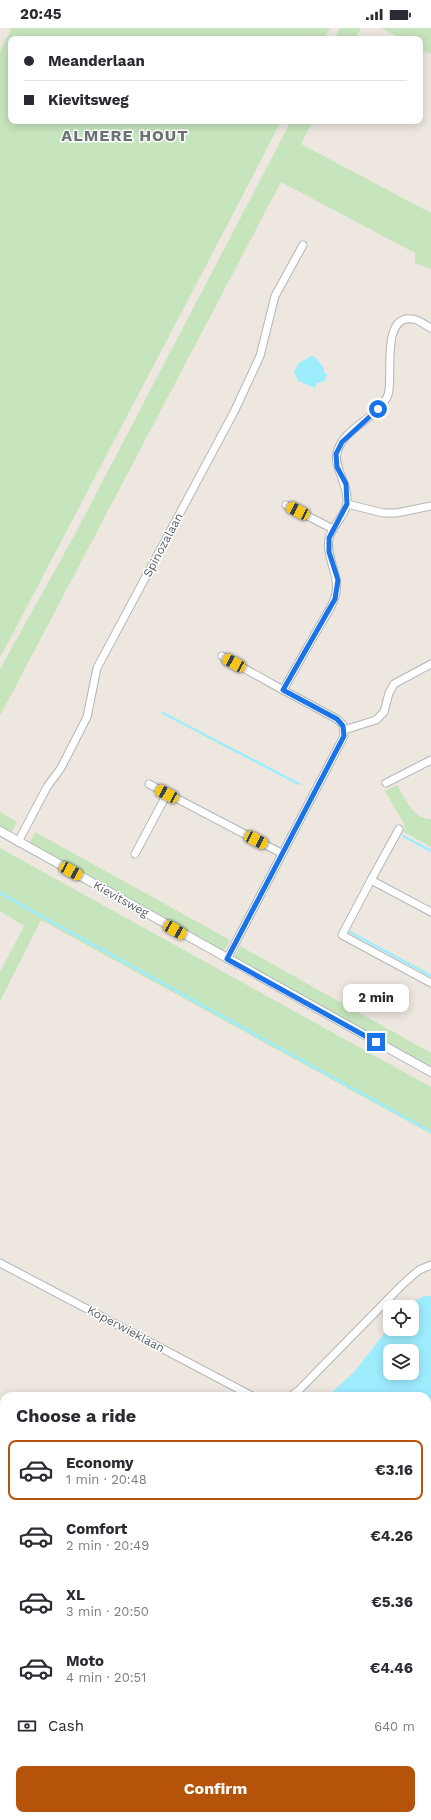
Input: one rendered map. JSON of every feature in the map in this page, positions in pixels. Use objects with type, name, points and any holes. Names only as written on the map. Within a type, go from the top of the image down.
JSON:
[{"type":"street","name":"Spinozalaan","points":[[18,842],[47,788],[61,768],[87,717],[97,668],[237,406],[260,356],[275,296],[303,245]]},
{"type":"street","points":[[283,690],[335,599],[338,580],[329,552],[329,538],[347,504],[346,484],[337,467],[336,454],[342,442],[378,409],[388,394],[391,341],[398,324],[405,318],[413,319],[431,328]]},
{"type":"street","points":[[347,504],[383,513],[397,514],[431,506]]},
{"type":"street","points":[[286,506],[333,529]]},
{"type":"street","points":[[222,656],[337,719],[344,730],[342,740],[281,853],[227,959]]},
{"type":"street","points":[[344,730],[376,720],[384,712],[389,693],[394,684],[431,664]]},
{"type":"street","points":[[386,783],[431,760]]},
{"type":"street","points":[[149,784],[281,853]]},
{"type":"street","points":[[134,854],[167,794]]},
{"type":"street","points":[[399,829],[342,935],[431,983]]},
{"type":"street","name":"Kievitsweg","points":[[0,831],[431,1072]]},
{"type":"street","points":[[371,880],[431,912]]},
{"type":"street","name":"Koperwieklaan","points":[[0,1263],[244,1392]]},
{"type":"street","points":[[296,1392],[402,1285],[419,1270],[431,1265]]},
{"type":"green space","points":[[8,28],[330,28],[326,36],[8,36],[8,124],[279,124],[0,658],[0,51],[11,30]]},
{"type":"green space","points":[[340,28],[361,28],[357,36],[336,36]]},
{"type":"green space","points":[[381,28],[431,28],[431,54],[423,50],[423,36],[396,36]]},
{"type":"green space","points":[[289,124],[311,124],[301,144],[431,213],[431,269],[415,263],[415,253],[281,182],[0,716],[0,669],[74,536]]},
{"type":"green space","points":[[397,785],[407,802],[419,816],[431,819],[431,847],[402,831],[405,826],[385,791]]},
{"type":"green space","points":[[0,812],[17,822],[11,833],[0,826]]},
{"type":"green space","points":[[35,832],[230,940],[223,952],[29,843]]},
{"type":"green space","points":[[0,848],[431,1087],[431,1134],[41,920],[0,1001],[0,972],[24,926],[0,911]]},
{"type":"green space","points":[[240,946],[431,1053],[431,1066],[234,958]]},
{"type":"water","points":[[311,356],[314,356],[324,368],[324,373],[327,374],[325,381],[317,383],[315,388],[298,381],[294,372],[299,363]]},
{"type":"water","points":[[424,1296],[431,1296],[431,1392],[332,1392],[355,1371],[383,1335],[419,1336],[419,1300],[417,1300]]},
{"type":"waterway","points":[[163,713],[299,784]]},
{"type":"waterway","points":[[403,836],[431,851]]},
{"type":"waterway","points":[[0,893],[431,1132]]},
{"type":"waterway","points":[[350,932],[431,976]]},
{"type":"district","name":"ALMERE HOUT","points":[[125,135]]},
{"type":"route","points":[[376,1042],[227,959],[281,853],[344,736],[343,726],[337,719],[283,690],[335,599],[338,580],[329,552],[329,538],[347,504],[346,484],[337,467],[336,454],[342,442],[378,409]]}]
